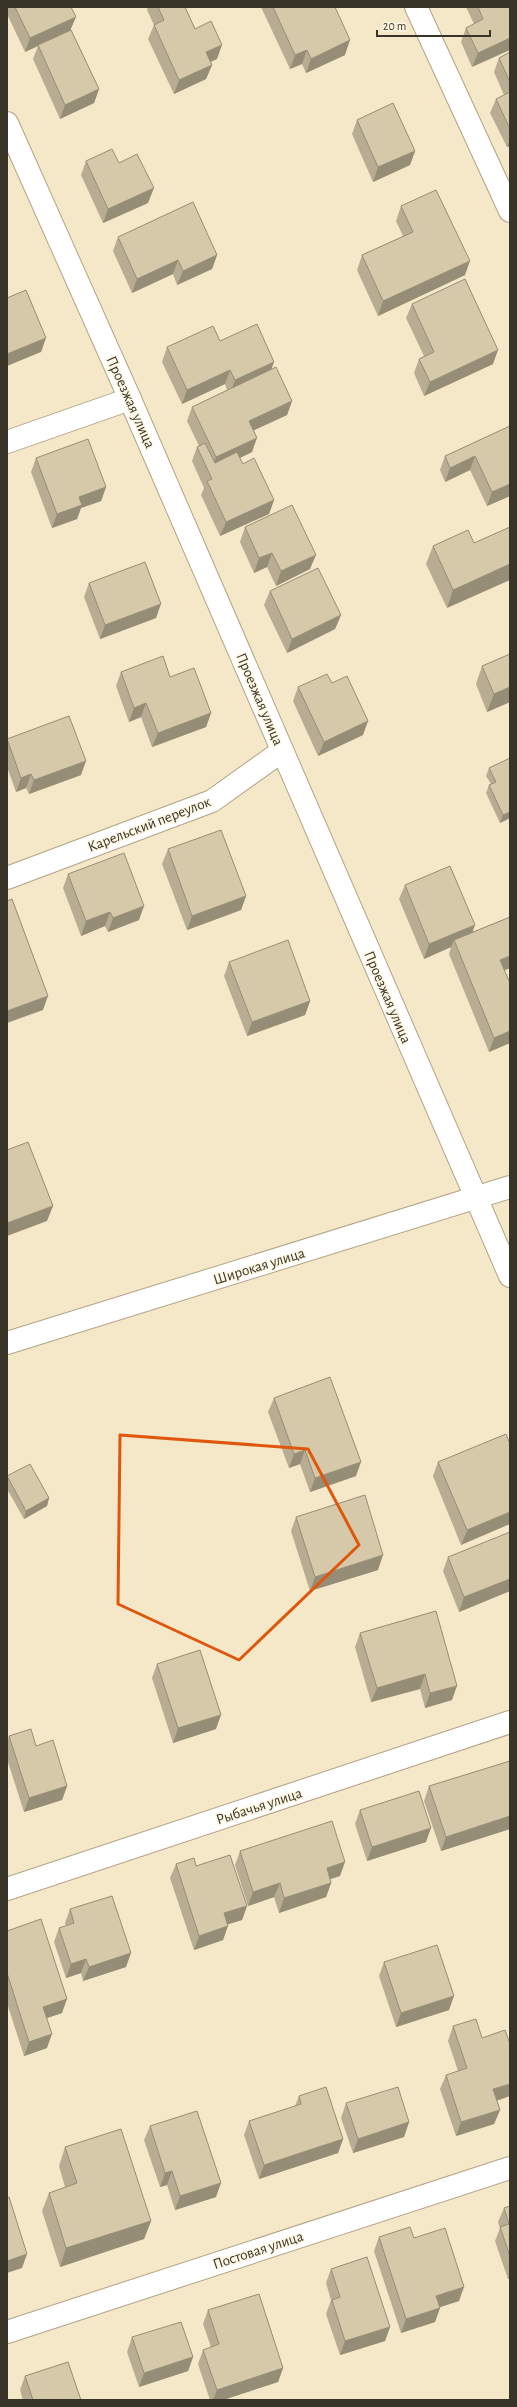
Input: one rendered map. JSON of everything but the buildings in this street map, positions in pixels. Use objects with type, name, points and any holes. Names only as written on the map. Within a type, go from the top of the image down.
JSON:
[{"type":"street","points":[[416,7],[510,212]]},
{"type":"street","name":"Проезжая улица","points":[[7,123],[130,399],[510,1276]]},
{"type":"street","points":[[7,442],[130,399]]},
{"type":"street","name":"Карельский переулок","points":[[7,878],[212,800],[282,751]]},
{"type":"street","name":"Широкая улица","points":[[7,1343],[476,1199],[510,1187]]},
{"type":"street","name":"Рыбачья улица","points":[[7,1888],[510,1722]]},
{"type":"street","name":"Постовая улица","points":[[7,2332],[510,2168]]},
{"type":"highlighted area","points":[[120,1435],[308,1449],[359,1545],[239,1660],[118,1604]]}]
